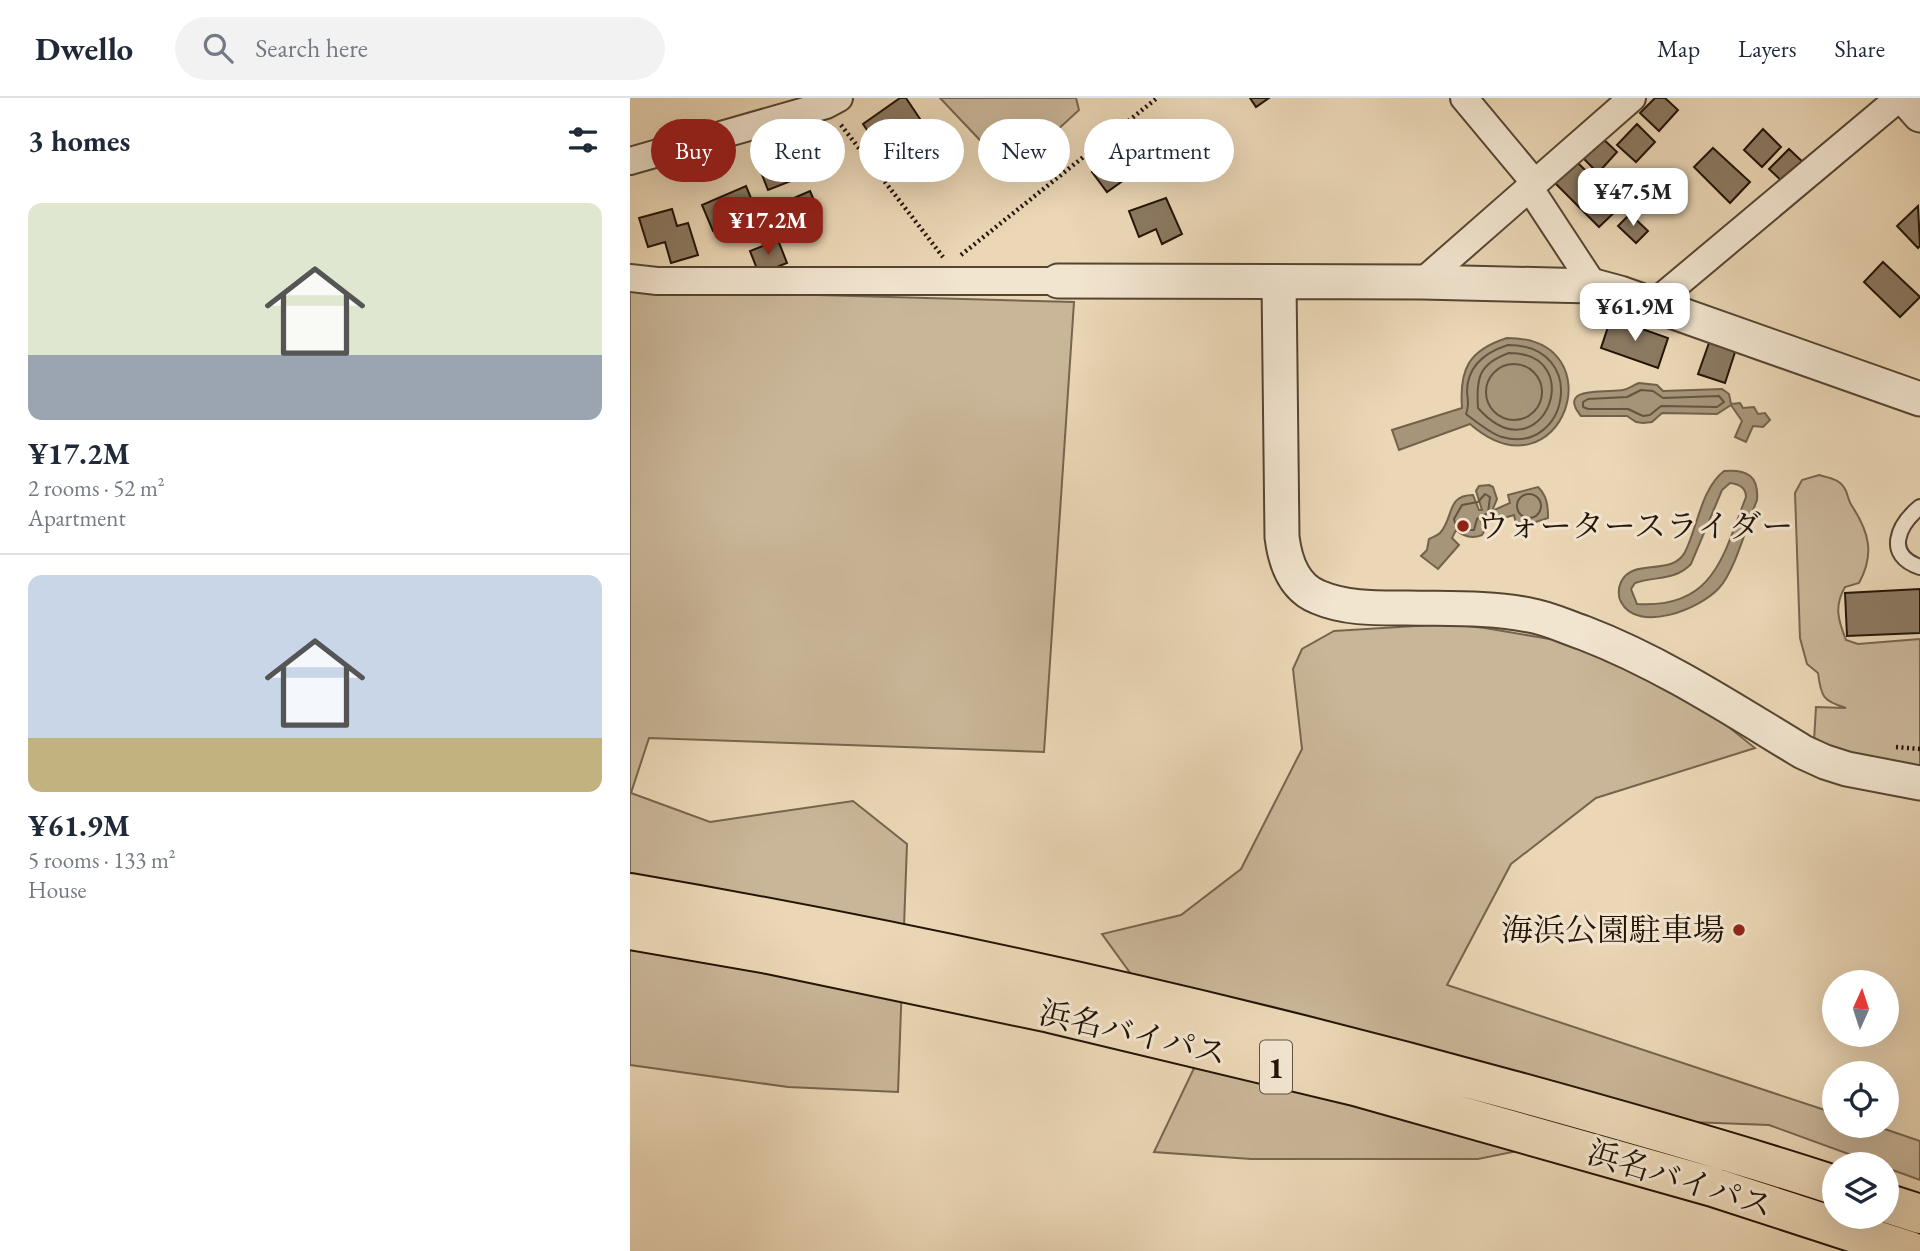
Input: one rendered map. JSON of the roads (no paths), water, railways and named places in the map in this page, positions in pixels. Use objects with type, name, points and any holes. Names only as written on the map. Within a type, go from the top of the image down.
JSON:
[{"type":"highway","points":[[630,867],[935,937],[1021,968]]},
{"type":"highway","name":"浜名バイパス","points":[[630,893],[781,919],[1021,968],[1366,1050],[1723,1149],[1822,1181]]},
{"type":"highway","name":"浜名バイパス","points":[[630,930],[768,954],[1050,1013],[1381,1094],[1713,1187],[1910,1251]]},
{"type":"highway","points":[[630,954],[871,1002],[954,1010],[1050,1013]]},
{"type":"highway","points":[[1899,1207],[1920,1214]]},
{"type":"street","points":[[1464,98],[1532,184],[1594,286]]},
{"type":"street","points":[[1422,282],[1632,98]]},
{"type":"street","points":[[1652,305],[1899,98]]},
{"type":"street","points":[[1905,98],[1920,115]]},
{"type":"street","points":[[630,162],[833,101]]},
{"type":"street","points":[[630,278],[657,281],[949,273],[1058,281],[1422,282],[1594,286],[1920,399]]},
{"type":"street","points":[[1279,283],[1282,537],[1285,561],[1297,582],[1315,596],[1336,604],[1363,608],[1503,611],[1531,615],[1553,622],[1650,662],[1803,752],[1825,762],[1920,783]]},
{"type":"lane","points":[[1920,508],[1905,520],[1899,531],[1898,542],[1901,553],[1908,561],[1920,567]]},
{"type":"water","points":[[1507,338],[1541,345],[1561,363],[1569,386],[1565,411],[1551,432],[1530,444],[1502,443],[1470,424],[1399,450],[1392,430],[1462,408],[1462,382],[1469,363],[1484,349]]},
{"type":"water","points":[[1639,383],[1657,385],[1663,391],[1722,389],[1729,394],[1731,404],[1740,403],[1743,408],[1754,407],[1758,414],[1765,413],[1770,420],[1763,427],[1753,426],[1746,442],[1735,437],[1742,421],[1731,405],[1717,414],[1662,413],[1652,422],[1643,423],[1627,416],[1581,416],[1575,406],[1575,399],[1579,395],[1623,390]]},
{"type":"water","points":[[1724,471],[1739,471],[1754,480],[1757,492],[1757,500],[1740,547],[1725,580],[1698,604],[1669,615],[1641,616],[1629,611],[1619,598],[1621,582],[1634,570],[1671,564],[1679,559],[1685,552],[1705,498]],"holes":[[[1730,483],[1739,485],[1746,497],[1722,558],[1712,574],[1699,588],[1683,598],[1663,603],[1637,604],[1631,589],[1635,583],[1672,576],[1691,564],[1722,490]]]},
{"type":"water","name":"ウォータースライダー","points":[[1479,486],[1493,487],[1497,499],[1492,511],[1510,503],[1508,495],[1538,487],[1546,501],[1548,518],[1517,528],[1514,515],[1486,523],[1481,521],[1485,530],[1482,535],[1475,537],[1465,536],[1456,530],[1452,538],[1459,545],[1438,569],[1421,556],[1427,550],[1429,539],[1439,534],[1444,527],[1454,503],[1464,496],[1473,495],[1479,510],[1482,510],[1476,491]]},
{"type":"place","name":"ウォータースライダー","points":[[1463,526]]},
{"type":"place","name":"海浜公園駐車場","points":[[1739,930]]}]
